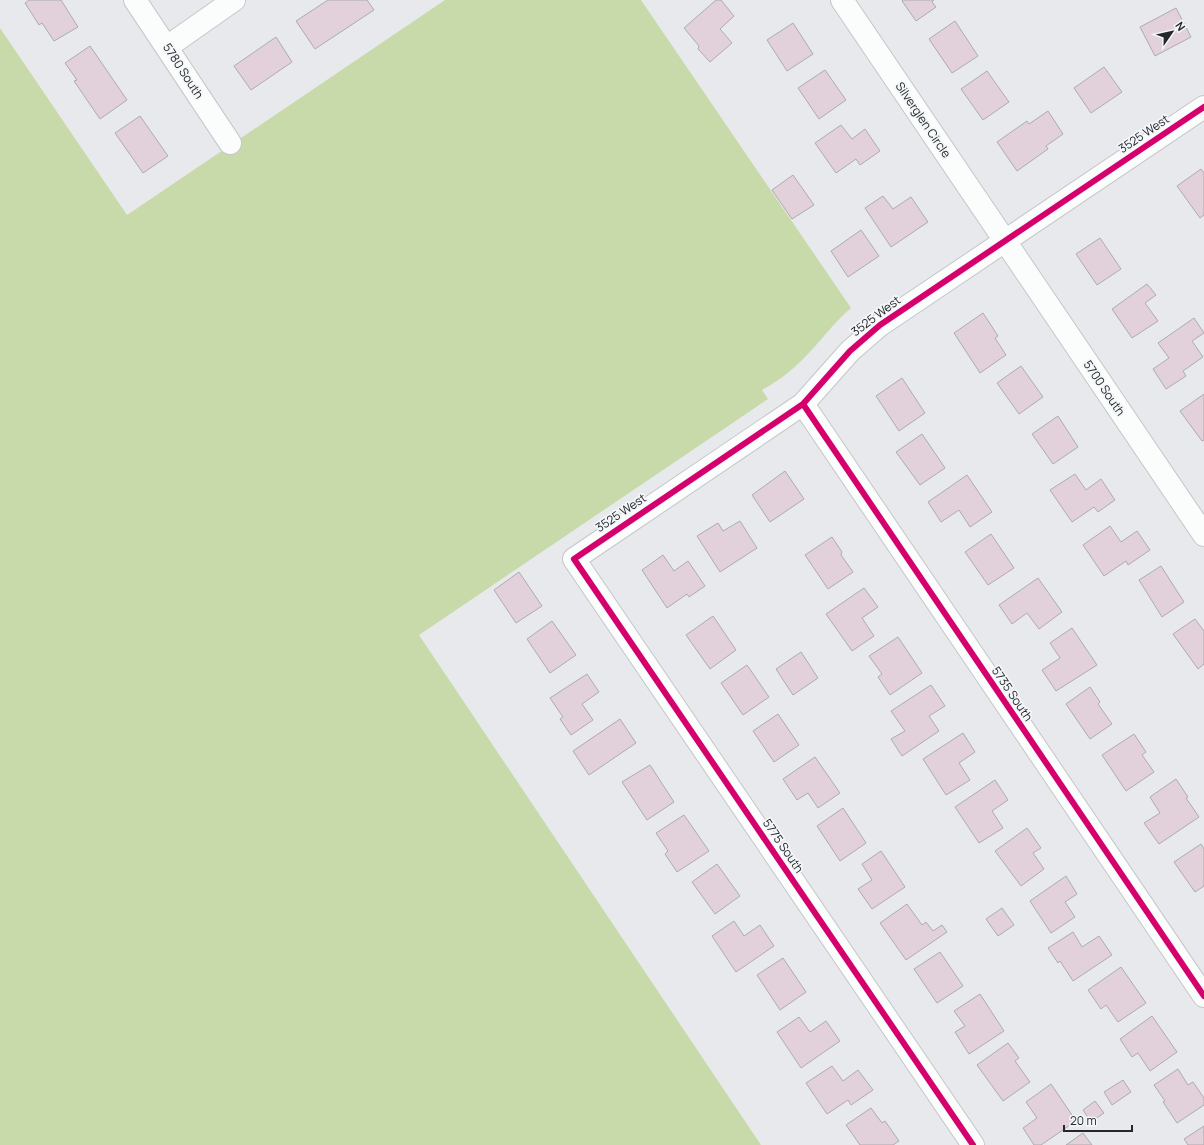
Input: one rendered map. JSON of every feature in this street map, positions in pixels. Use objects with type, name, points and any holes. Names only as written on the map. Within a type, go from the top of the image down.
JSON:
[{"type":"street","name":"5780 South","points":[[135,0],[230,142]]},
{"type":"street","points":[[167,47],[234,0]]},
{"type":"street","name":"Silverglen Circle","points":[[842,0],[1004,240]]},
{"type":"street","name":"3525 West","points":[[574,559],[803,404],[850,351],[875,329],[1004,240],[1204,107]]},
{"type":"street","name":"5700 South","points":[[1004,240],[1204,535]]},
{"type":"street","name":"5735 South","points":[[803,404],[1204,996]]},
{"type":"street","name":"5775 South","points":[[574,559],[973,1145]]},
{"type":"green space","points":[[445,0],[641,0],[851,308],[813,349],[782,378],[762,390],[768,399],[419,635],[761,1145],[0,1145],[0,28],[127,215]]},
{"type":"building","points":[[29,0],[61,0],[78,27],[54,41],[42,23],[39,25],[25,3]]},
{"type":"building","points":[[328,0],[367,0],[374,10],[315,49],[296,21]]},
{"type":"building","points":[[716,0],[721,0],[734,16],[720,29],[732,43],[710,62],[698,49],[699,46],[684,28]]},
{"type":"building","points":[[934,0],[932,2],[936,7],[916,21],[902,1]]},
{"type":"building","points":[[1176,8],[1191,37],[1155,56],[1140,27]]},
{"type":"building","points":[[955,21],[978,56],[952,73],[929,39]]},
{"type":"building","points":[[793,23],[813,54],[787,71],[767,40]]},
{"type":"building","points":[[276,37],[292,62],[251,90],[234,66]]},
{"type":"building","points":[[90,46],[127,100],[100,119],[74,81],[77,80],[65,63]]},
{"type":"building","points":[[1104,67],[1122,92],[1091,113],[1074,88]]},
{"type":"building","points":[[825,70],[846,100],[819,119],[798,88]]},
{"type":"building","points":[[987,71],[1009,102],[983,120],[961,89]]},
{"type":"building","points":[[1048,111],[1063,134],[1046,146],[1048,149],[1017,171],[997,142],[1027,121],[1029,124]]},
{"type":"building","points":[[140,116],[168,156],[143,173],[115,133]]},
{"type":"building","points":[[841,125],[852,139],[865,129],[880,151],[860,165],[856,159],[836,173],[815,143]]},
{"type":"building","points":[[1201,169],[1204,173],[1204,215],[1200,218],[1177,186]]},
{"type":"building","points":[[793,175],[814,205],[792,219],[772,190]]},
{"type":"building","points":[[883,196],[893,209],[911,197],[928,222],[891,247],[865,208]]},
{"type":"building","points":[[861,230],[879,256],[848,277],[831,251]]},
{"type":"building","points":[[1100,238],[1121,269],[1097,285],[1076,254]]},
{"type":"building","points":[[1147,284],[1156,295],[1145,303],[1158,321],[1132,338],[1112,309]]},
{"type":"building","points":[[983,313],[998,336],[995,338],[1006,355],[980,373],[954,333]]},
{"type":"building","points":[[1194,318],[1204,333],[1192,341],[1203,357],[1183,371],[1186,376],[1166,389],[1153,369],[1169,358],[1158,343]]},
{"type":"building","points":[[1021,366],[1043,397],[1019,414],[997,383]]},
{"type":"building","points":[[902,378],[925,413],[899,431],[876,396]]},
{"type":"building","points":[[1204,394],[1204,440],[1202,441],[1180,411]]},
{"type":"building","points":[[1058,416],[1078,447],[1053,464],[1032,434]]},
{"type":"building","points":[[922,434],[945,468],[920,485],[896,452]]},
{"type":"building","points":[[785,471],[804,499],[770,522],[752,495]]},
{"type":"building","points":[[1075,474],[1086,490],[1101,479],[1115,500],[1098,512],[1094,507],[1072,522],[1050,490]]},
{"type":"building","points":[[967,475],[992,512],[970,527],[959,510],[941,522],[928,502]]},
{"type":"building","points":[[740,521],[757,548],[720,572],[697,536],[718,523],[723,531]]},
{"type":"building","points":[[1110,526],[1121,542],[1137,531],[1150,550],[1128,565],[1126,561],[1104,576],[1083,545]]},
{"type":"building","points":[[991,534],[1014,568],[988,585],[965,552]]},
{"type":"building","points":[[832,537],[842,552],[841,555],[853,572],[828,589],[805,555]]},
{"type":"building","points":[[663,555],[674,571],[688,561],[705,586],[689,597],[687,594],[667,608],[642,570]]},
{"type":"building","points":[[1161,566],[1184,602],[1162,617],[1139,580]]},
{"type":"building","points":[[519,572],[542,606],[516,623],[494,590]]},
{"type":"building","points":[[1038,578],[1062,612],[1039,629],[1027,613],[1012,624],[999,605]]},
{"type":"building","points":[[864,588],[878,607],[862,618],[874,636],[852,651],[826,614]]},
{"type":"building","points":[[713,616],[736,650],[710,669],[686,635]]},
{"type":"building","points":[[1195,619],[1204,631],[1204,664],[1198,669],[1173,634]]},
{"type":"building","points":[[552,621],[576,655],[550,673],[527,639]]},
{"type":"building","points":[[1072,628],[1097,665],[1056,691],[1042,670],[1060,658],[1050,643]]},
{"type":"building","points":[[898,637],[922,673],[890,695],[878,677],[882,674],[869,656]]},
{"type":"building","points":[[801,652],[818,678],[793,695],[776,669]]},
{"type":"building","points":[[747,665],[769,697],[743,715],[721,683]]},
{"type":"building","points":[[587,674],[599,692],[582,704],[593,720],[571,735],[560,719],[563,717],[550,698]]},
{"type":"building","points":[[931,685],[945,706],[929,716],[939,731],[902,756],[891,739],[905,731],[891,711]]},
{"type":"building","points":[[1090,687],[1100,702],[1098,704],[1112,724],[1090,739],[1066,704]]},
{"type":"building","points":[[778,714],[799,745],[774,762],[753,731]]},
{"type":"building","points":[[620,719],[636,743],[589,775],[573,751]]},
{"type":"building","points":[[963,733],[975,752],[959,763],[970,780],[946,795],[923,759]]},
{"type":"building","points":[[1134,734],[1146,752],[1142,755],[1154,772],[1126,791],[1102,755]]},
{"type":"building","points":[[815,757],[840,793],[818,808],[808,793],[797,800],[783,779]]},
{"type":"building","points":[[650,765],[674,802],[647,820],[622,782]]},
{"type":"building","points":[[1176,779],[1188,797],[1186,798],[1199,817],[1159,844],[1144,823],[1160,813],[1150,797]]},
{"type":"building","points":[[995,780],[1008,800],[992,811],[1003,828],[979,843],[955,807]]},
{"type":"building","points":[[843,808],[866,843],[840,861],[817,826]]},
{"type":"building","points":[[684,815],[709,851],[677,872],[665,854],[668,851],[656,833]]},
{"type":"building","points":[[1027,828],[1041,848],[1033,853],[1044,869],[1021,886],[995,851]]},
{"type":"building","points":[[1201,844],[1204,849],[1204,886],[1195,892],[1174,862]]},
{"type":"building","points":[[881,851],[905,887],[872,909],[858,889],[872,880],[862,864]]},
{"type":"building","points":[[717,864],[740,896],[715,914],[692,882]]},
{"type":"building","points":[[1066,876],[1077,894],[1065,902],[1075,917],[1051,933],[1030,901]]},
{"type":"building","points":[[907,904],[922,925],[926,922],[933,931],[942,925],[947,932],[906,960],[880,923]]},
{"type":"building","points":[[1002,908],[1014,925],[998,936],[986,919]]},
{"type":"building","points":[[734,921],[744,936],[760,925],[774,946],[736,972],[712,936]]},
{"type":"building","points":[[1073,932],[1082,947],[1099,936],[1112,955],[1073,981],[1060,961],[1058,963],[1048,948]]},
{"type":"building","points":[[940,952],[963,986],[937,1003],[914,969]]},
{"type":"building","points":[[783,958],[806,992],[780,1010],[757,975]]},
{"type":"building","points":[[1121,967],[1146,1003],[1118,1022],[1106,1005],[1101,1009],[1088,990]]},
{"type":"building","points":[[980,994],[1004,1031],[969,1054],[955,1032],[965,1026],[954,1011]]},
{"type":"building","points":[[1152,1016],[1177,1052],[1150,1071],[1138,1053],[1132,1057],[1120,1039]]},
{"type":"building","points":[[799,1017],[810,1032],[826,1021],[840,1041],[801,1068],[777,1032]]},
{"type":"building","points":[[1008,1043],[1019,1058],[1015,1061],[1030,1082],[1003,1101],[977,1065]]},
{"type":"building","points":[[832,1066],[843,1081],[858,1070],[873,1090],[851,1105],[848,1100],[827,1114],[806,1083]]},
{"type":"building","points":[[1178,1069],[1188,1085],[1193,1082],[1204,1098],[1204,1105],[1177,1123],[1154,1085]]},
{"type":"building","points":[[1123,1080],[1131,1092],[1112,1105],[1104,1092]]},
{"type":"building","points":[[1051,1084],[1076,1121],[1041,1145],[1034,1145],[1023,1128],[1037,1118],[1026,1102]]},
{"type":"building","points":[[1095,1101],[1104,1113],[1091,1122],[1083,1110]]},
{"type":"building","points":[[871,1108],[882,1123],[885,1121],[899,1141],[893,1145],[860,1145],[846,1125]]},
{"type":"building","points":[[1204,1126],[1204,1145],[1188,1145],[1184,1139]]},
{"type":"building","points":[[1083,1133],[1092,1145],[1066,1145]]},
{"type":"cycle path","points":[[973,1145],[574,559],[803,404],[850,351],[880,325],[1204,107]]},
{"type":"cycle path","points":[[803,404],[1204,996]]}]
